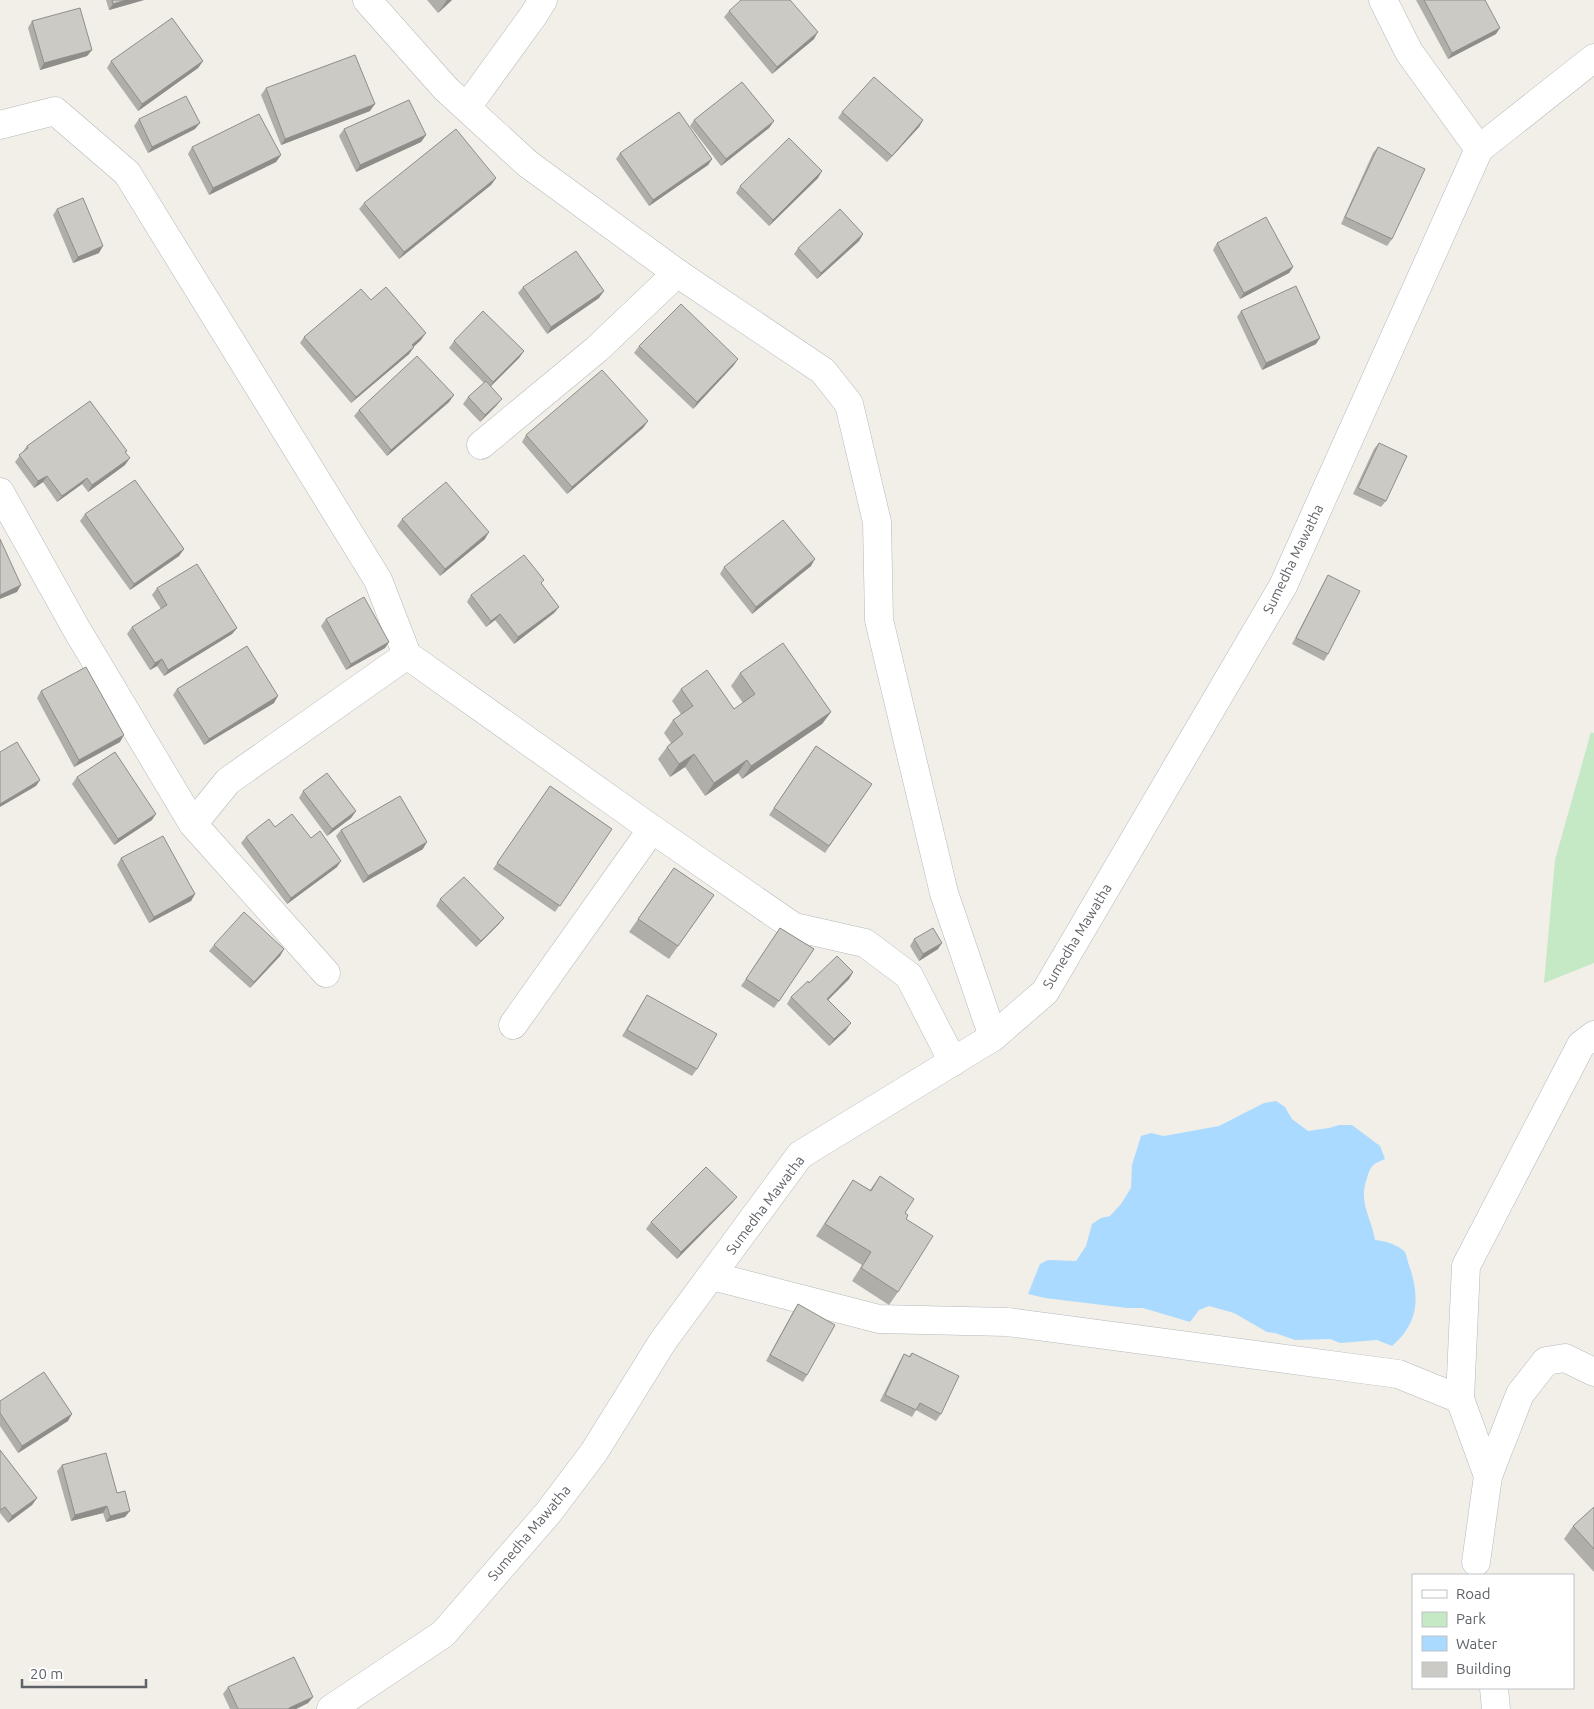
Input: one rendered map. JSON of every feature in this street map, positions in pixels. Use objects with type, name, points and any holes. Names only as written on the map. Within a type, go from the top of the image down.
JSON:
[{"type":"street","points":[[367,0],[446,89],[528,164],[677,273],[824,371],[849,404],[877,522],[880,620],[944,893],[993,1036]]},
{"type":"street","points":[[467,107],[543,0]]},
{"type":"street","points":[[1383,0],[1409,52],[1479,149]]},
{"type":"street","name":"Sumedha Mawatha","points":[[331,1709],[443,1634],[548,1513],[594,1452],[663,1341],[800,1155],[993,1036],[1045,992],[1283,586],[1479,149],[1594,58]]},
{"type":"street","points":[[0,126],[55,111],[126,173],[378,580],[407,655],[652,829],[794,926],[865,943],[910,976],[953,1062]]},
{"type":"street","points":[[481,445],[597,349],[677,273]]},
{"type":"street","points":[[0,492],[77,630],[193,824],[326,973]]},
{"type":"street","points":[[193,824],[228,781],[407,655]]},
{"type":"street","points":[[513,1026],[652,829]]},
{"type":"street","points":[[1488,1476],[1460,1399],[1466,1266],[1581,1045],[1594,1035]]},
{"type":"street","points":[[712,1276],[879,1319],[1007,1322],[1398,1374],[1460,1399]]},
{"type":"street","points":[[1476,1562],[1488,1476],[1520,1394],[1546,1361],[1565,1358],[1594,1372]]},
{"type":"street","points":[[1494,1689],[1496,1709]]},
{"type":"green space","points":[[1591,732],[1594,733],[1594,963],[1544,983],[1555,860]]},
{"type":"water","points":[[1276,1101],[1285,1107],[1292,1119],[1308,1131],[1339,1125],[1352,1125],[1380,1146],[1385,1159],[1373,1166],[1368,1174],[1364,1195],[1366,1209],[1375,1240],[1394,1245],[1405,1252],[1413,1277],[1416,1299],[1415,1309],[1408,1328],[1392,1346],[1377,1340],[1340,1343],[1330,1339],[1295,1340],[1267,1332],[1234,1313],[1209,1306],[1199,1310],[1190,1322],[1143,1308],[1127,1308],[1045,1298],[1028,1294],[1040,1264],[1048,1260],[1076,1261],[1086,1246],[1092,1224],[1101,1218],[1110,1216],[1121,1204],[1131,1188],[1132,1165],[1141,1136],[1151,1133],[1164,1136],[1219,1126],[1264,1103]]},
{"type":"building","points":[[112,0],[126,0],[113,4]]},
{"type":"building","points":[[741,0],[790,0],[818,32],[777,67],[729,11]]},
{"type":"building","points":[[1424,0],[1485,0],[1500,28],[1452,53]]},
{"type":"building","points":[[80,8],[92,50],[44,63],[32,21]]},
{"type":"building","points":[[172,18],[203,61],[142,104],[111,61]]},
{"type":"building","points":[[355,55],[375,104],[285,139],[266,88]]},
{"type":"building","points":[[874,77],[923,120],[892,156],[842,112]]},
{"type":"building","points":[[742,82],[774,121],[726,159],[694,120]]},
{"type":"building","points":[[186,96],[200,123],[152,147],[139,119]]},
{"type":"building","points":[[409,100],[426,135],[360,165],[344,129]]},
{"type":"building","points":[[679,112],[712,159],[653,200],[620,153]]},
{"type":"building","points":[[259,114],[281,155],[213,188],[192,147]]},
{"type":"building","points":[[456,129],[496,178],[404,252],[364,203]]},
{"type":"building","points":[[789,138],[822,171],[773,220],[740,186]]},
{"type":"building","points":[[1378,147],[1425,169],[1392,239],[1345,217]]},
{"type":"building","points":[[83,198],[103,246],[78,257],[57,209]]},
{"type":"building","points":[[840,209],[863,234],[821,273],[798,248]]},
{"type":"building","points":[[1266,217],[1293,267],[1244,293],[1217,243]]},
{"type":"building","points":[[576,251],[604,291],[551,327],[523,287]]},
{"type":"building","points":[[1296,286],[1320,338],[1266,363],[1241,311]]},
{"type":"building","points":[[386,287],[426,333],[412,345],[414,347],[356,397],[304,337],[361,289],[371,300]]},
{"type":"building","points":[[681,304],[738,359],[697,402],[639,346]]},
{"type":"building","points":[[483,311],[524,351],[493,382],[454,341]]},
{"type":"building","points":[[417,356],[454,395],[391,450],[359,410]]},
{"type":"building","points":[[602,370],[648,421],[572,487],[526,435]]},
{"type":"building","points":[[486,381],[502,399],[485,415],[468,397]]},
{"type":"building","points":[[90,401],[127,451],[125,452],[130,458],[92,485],[87,478],[62,496],[47,476],[38,481],[19,455],[28,448],[27,446]]},
{"type":"building","points":[[1379,443],[1407,456],[1386,501],[1358,488]]},
{"type":"building","points":[[135,480],[184,549],[134,584],[85,514]]},
{"type":"building","points":[[446,482],[489,532],[445,569],[402,519]]},
{"type":"building","points":[[783,520],[815,559],[756,607],[724,567]]},
{"type":"building","points":[[0,539],[21,585],[0,595]]},
{"type":"building","points":[[524,555],[544,580],[541,583],[559,607],[518,637],[500,614],[491,621],[471,595]]},
{"type":"building","points":[[197,564],[237,628],[168,670],[162,659],[155,663],[132,627],[167,605],[157,588]]},
{"type":"building","points":[[1328,575],[1360,591],[1328,654],[1296,638]]},
{"type":"building","points":[[364,597],[389,642],[351,664],[326,619]]},
{"type":"building","points":[[783,643],[831,712],[751,766],[747,760],[714,783],[694,754],[679,764],[667,747],[683,734],[673,720],[693,706],[681,689],[707,670],[734,709],[755,694],[740,673]]},
{"type":"building","points":[[247,646],[278,696],[209,739],[177,689]]},
{"type":"building","points":[[86,667],[124,735],[79,760],[41,691]]},
{"type":"building","points":[[17,742],[40,780],[0,804],[0,752]]},
{"type":"building","points":[[816,746],[872,784],[829,846],[774,808]]},
{"type":"building","points":[[115,752],[156,814],[118,839],[77,777]]},
{"type":"building","points":[[327,773],[356,811],[332,829],[303,791]]},
{"type":"building","points":[[550,786],[612,829],[560,906],[497,863]]},
{"type":"building","points":[[400,796],[427,842],[368,876],[341,830]]},
{"type":"building","points":[[292,814],[311,838],[320,831],[341,861],[291,898],[246,837],[269,819],[275,827]]},
{"type":"building","points":[[163,836],[195,894],[154,917],[121,858]]},
{"type":"building","points":[[674,868],[714,895],[678,946],[638,919]]},
{"type":"building","points":[[464,877],[504,918],[481,941],[440,899]]},
{"type":"building","points":[[244,912],[284,949],[254,982],[214,945]]},
{"type":"building","points":[[780,928],[814,949],[779,1001],[746,979]]},
{"type":"building","points":[[933,928],[942,943],[923,954],[914,939]]},
{"type":"building","points":[[837,956],[853,972],[827,999],[851,1023],[834,1039],[791,997],[808,981],[809,983]]},
{"type":"building","points":[[647,995],[717,1034],[697,1069],[627,1030]]},
{"type":"building","points":[[706,1167],[737,1197],[681,1252],[651,1222]]},
{"type":"building","points":[[880,1176],[914,1199],[905,1213],[908,1215],[906,1219],[933,1236],[898,1292],[861,1268],[871,1252],[825,1224],[853,1180],[871,1191]]},
{"type":"building","points":[[798,1304],[835,1325],[807,1375],[770,1355]]},
{"type":"building","points":[[912,1353],[959,1376],[941,1414],[920,1403],[916,1410],[885,1395],[904,1354],[910,1357]]},
{"type":"building","points":[[44,1372],[72,1414],[22,1446],[0,1413],[0,1401]]},
{"type":"building","points":[[0,1450],[37,1498],[12,1516],[5,1507],[0,1510]]},
{"type":"building","points":[[106,1453],[117,1493],[125,1491],[130,1511],[110,1516],[107,1506],[75,1515],[62,1465]]},
{"type":"building","points":[[1594,1507],[1594,1549],[1573,1526]]},
{"type":"building","points":[[294,1657],[313,1697],[289,1709],[238,1709],[228,1687]]}]
